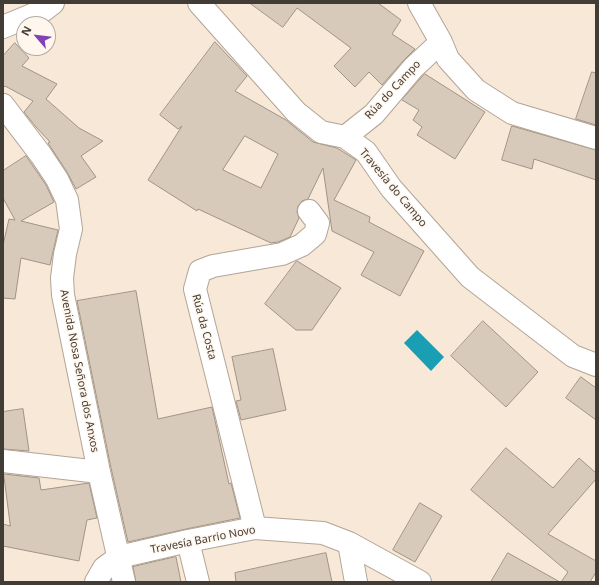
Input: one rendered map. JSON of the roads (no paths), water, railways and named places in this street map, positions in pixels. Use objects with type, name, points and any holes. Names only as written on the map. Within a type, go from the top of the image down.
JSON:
[{"type":"street","points":[[3,27],[44,10],[53,3]]},
{"type":"street","name":"Travesía do Campo","points":[[199,3],[296,112],[321,132],[345,137],[366,152],[391,188],[470,278],[573,356],[596,365]]},
{"type":"street","points":[[419,3],[441,42],[448,59],[476,90],[512,113],[596,138]]},
{"type":"street","name":"Rúa do Campo","points":[[345,137],[374,114],[413,68],[441,42]]},
{"type":"street","name":"Avenida Nosa Señora dos Anxos","points":[[3,105],[41,155],[57,179],[67,200],[71,228],[65,254],[62,278],[63,295],[99,472],[124,582]]},
{"type":"street","name":"Rúa da Costa","points":[[255,528],[194,289],[200,271],[214,266],[282,254],[302,245],[314,234],[318,223],[309,211]]},
{"type":"street","points":[[3,462],[99,472]]},
{"type":"street","name":"Travesía Barrio Novo","points":[[119,557],[188,541],[255,528],[323,533],[349,544],[420,582]]},
{"type":"street","points":[[188,541],[198,582]]},
{"type":"street","points":[[349,544],[356,582]]},
{"type":"street","points":[[96,582],[104,568],[119,557]]},
{"type":"water","points":[[417,330],[444,357],[431,371],[404,343]]}]
